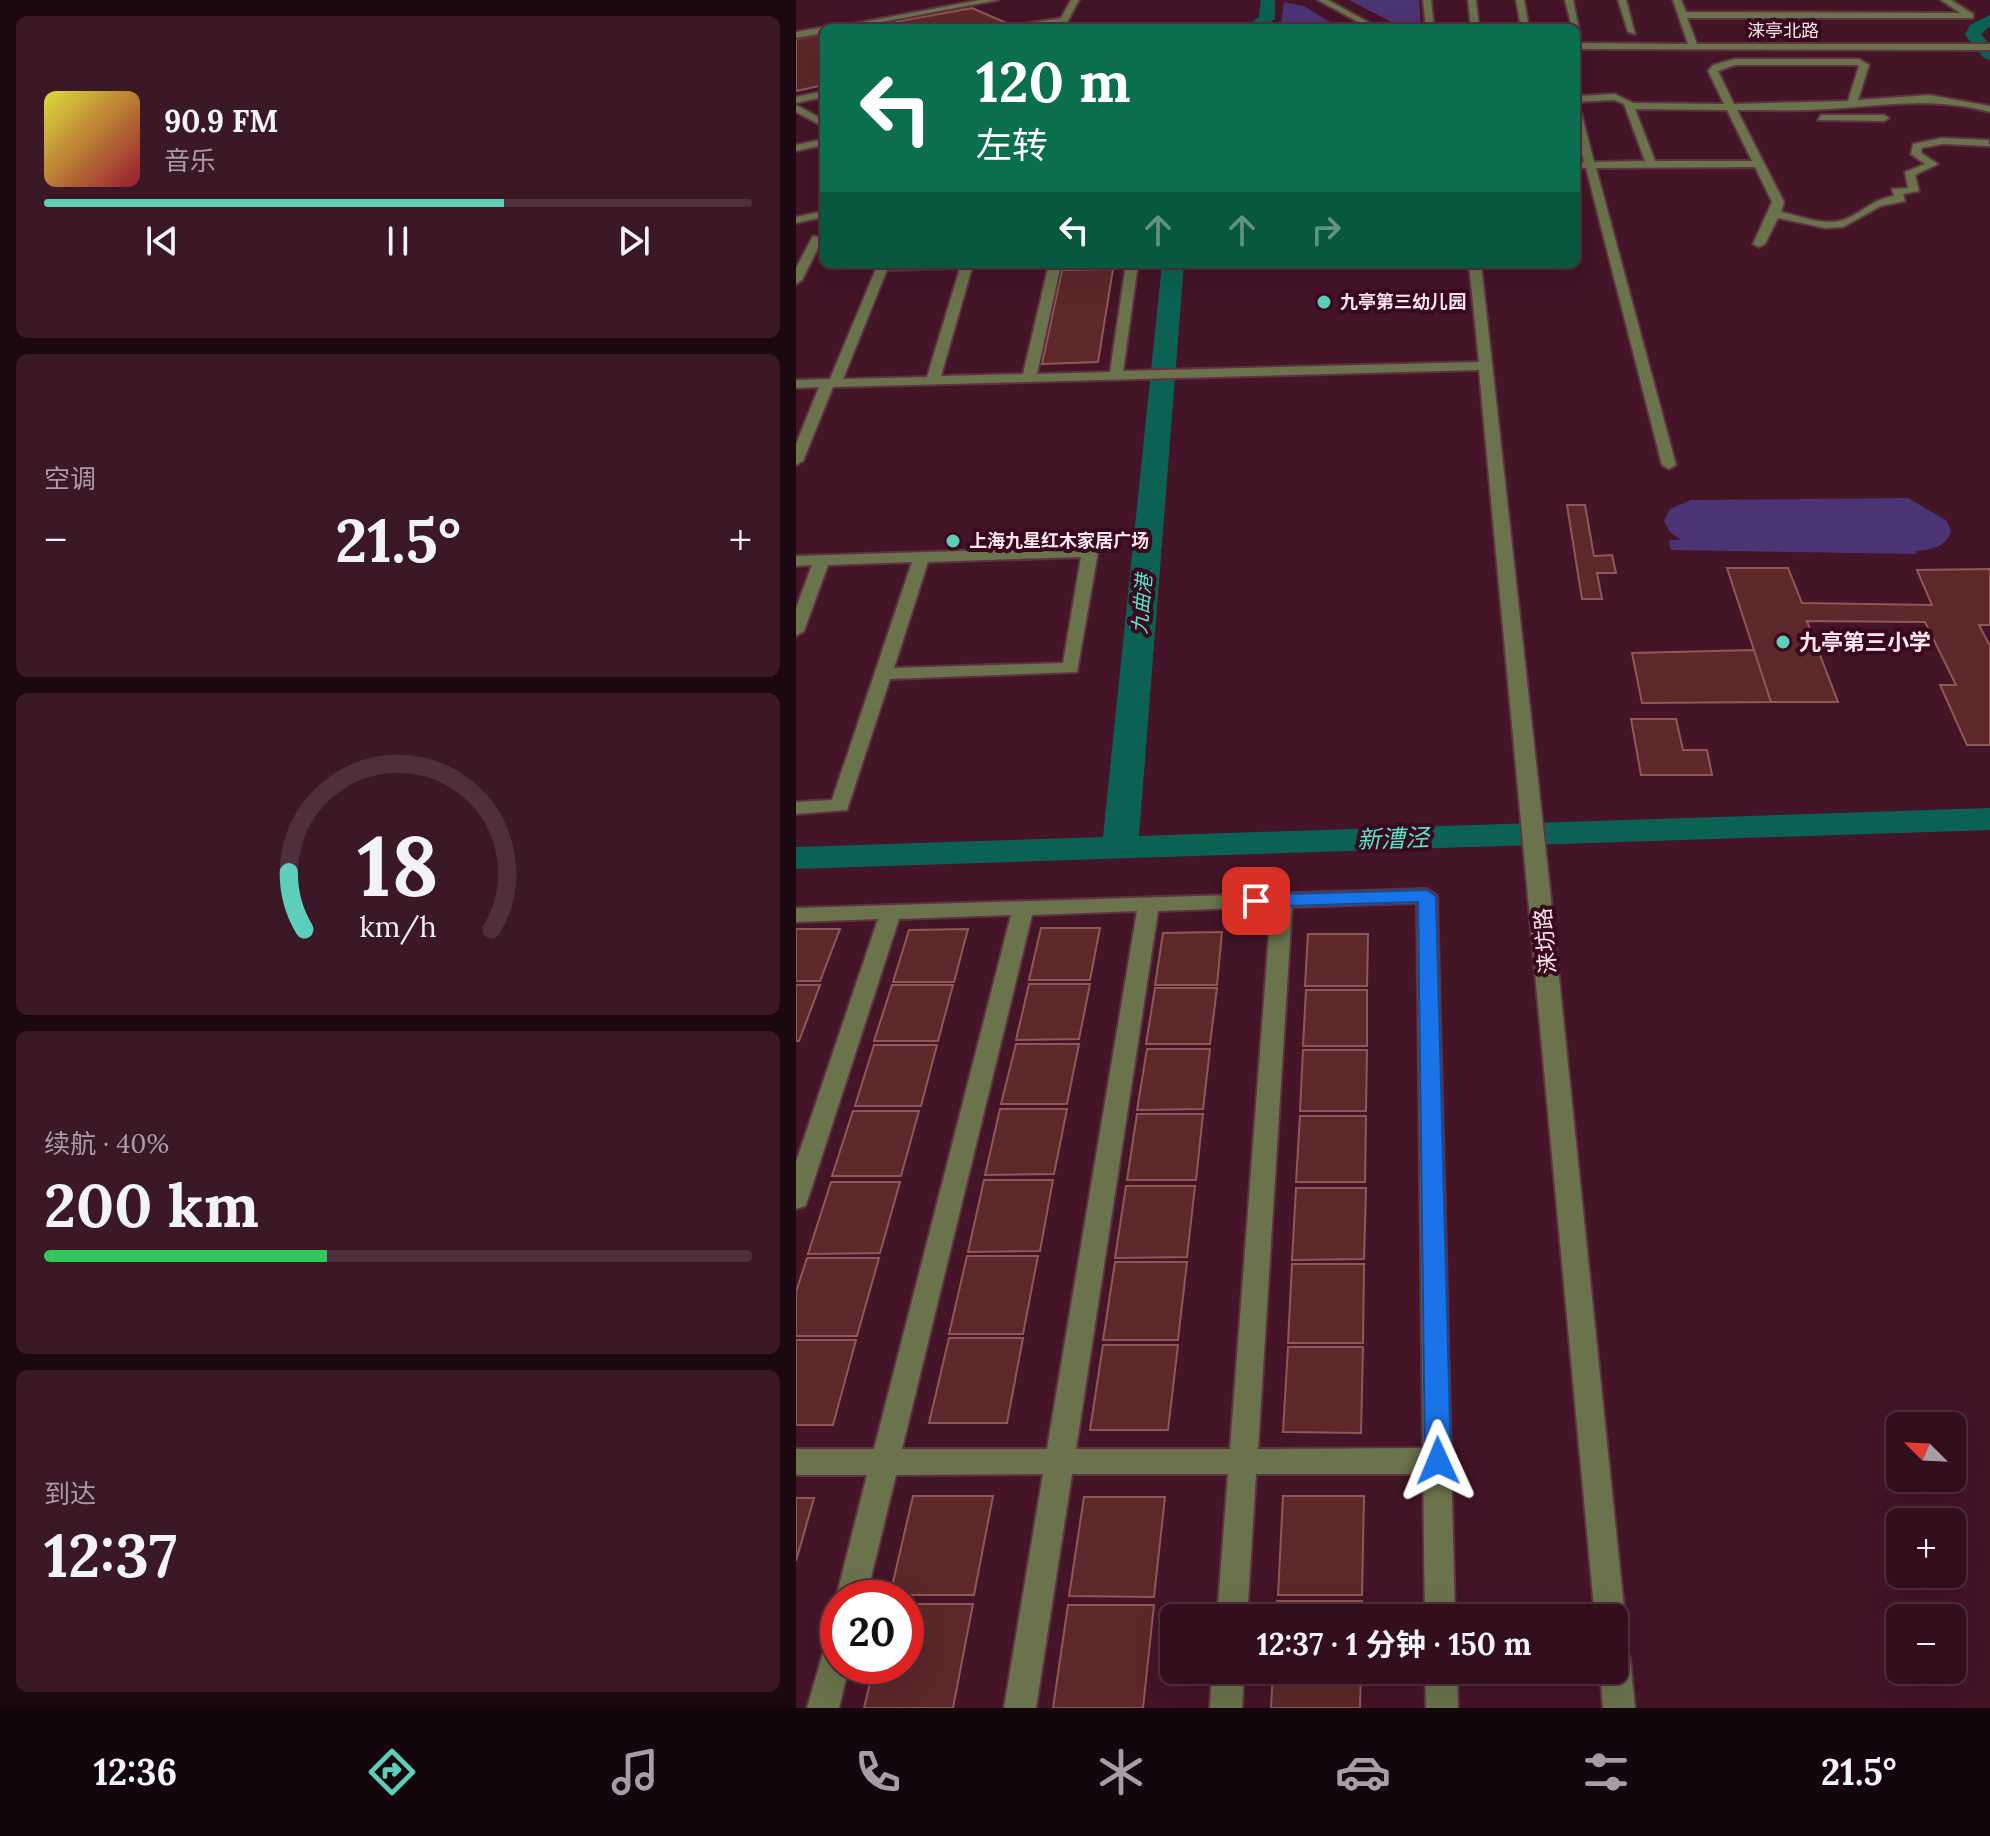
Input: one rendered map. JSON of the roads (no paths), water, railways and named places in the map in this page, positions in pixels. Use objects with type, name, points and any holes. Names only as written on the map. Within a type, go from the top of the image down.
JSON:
[{"type":"street","points":[[1062,24],[1075,0]]},
{"type":"street","points":[[1322,0],[1367,24]]},
{"type":"street","points":[[1427,0],[1430,24]]},
{"type":"street","points":[[1472,0],[1475,24]]},
{"type":"street","points":[[1520,0],[1524,24]]},
{"type":"street","points":[[1569,0],[1575,24]]},
{"type":"street","points":[[1622,0],[1632,32]]},
{"type":"street","points":[[1677,0],[1693,46]]},
{"type":"street","points":[[1739,0],[1748,20]]},
{"type":"street","points":[[1682,15],[1748,20],[1788,20],[1800,12],[1970,16],[1945,0]]},
{"type":"street","points":[[856,24],[986,1]]},
{"type":"street","points":[[1904,8],[1915,16]]},
{"type":"street","points":[[848,14],[867,22]]},
{"type":"street","points":[[1834,15],[1840,25]]},
{"type":"street","points":[[1883,16],[1889,25]]},
{"type":"street","points":[[1934,16],[1941,25]]},
{"type":"street","points":[[796,35],[820,31]]},
{"type":"street","name":"涞亭北路","points":[[1580,46],[1990,47]]},
{"type":"street","points":[[1759,244],[1763,231],[1777,214],[1778,202],[1713,71],[1723,63],[1735,62],[1859,62],[1864,65],[1852,104]]},
{"type":"street","points":[[796,100],[820,95]]},
{"type":"street","points":[[1629,106],[1852,104],[1909,97],[1967,102],[1990,109]]},
{"type":"street","points":[[1580,99],[1624,99],[1651,164]]},
{"type":"street","points":[[796,108],[820,122]]},
{"type":"street","points":[[1737,118],[1884,118]]},
{"type":"street","points":[[1777,214],[1829,224],[1850,222],[1878,200],[1901,199],[1896,191],[1914,191],[1909,174],[1933,164],[1916,154],[1917,146],[1942,141],[1989,141]]},
{"type":"street","points":[[1580,142],[1583,165],[1669,465]]},
{"type":"street","points":[[796,148],[820,143]]},
{"type":"street","points":[[1583,165],[1760,164]]},
{"type":"street","points":[[796,220],[820,215]]},
{"type":"street","points":[[796,242],[820,237]]},
{"type":"street","points":[[796,280],[820,239]]},
{"type":"street","points":[[796,461],[882,268]]},
{"type":"street","points":[[933,380],[966,268]]},
{"type":"street","points":[[1029,378],[1054,268]]},
{"type":"street","points":[[1120,375],[1132,268]]},
{"type":"street","name":"涞坊路","points":[[1475,268],[1539,880],[1609,1604]]},
{"type":"street","points":[[796,384],[1486,366]]},
{"type":"street","points":[[796,561],[1090,552],[1071,668],[884,674]]},
{"type":"street","points":[[796,808],[840,806],[921,558]]},
{"type":"street","points":[[796,631],[822,560]]},
{"type":"street","points":[[796,915],[1427,896],[1440,1604]]},
{"type":"street","points":[[1233,1604],[1282,900]]},
{"type":"street","points":[[1020,1708],[1149,904]]},
{"type":"street","points":[[856,1580],[1023,908]]},
{"type":"street","points":[[796,1199],[891,912]]},
{"type":"street","points":[[796,1462],[1438,1461]]},
{"type":"street","points":[[823,1708],[829,1684]]},
{"type":"street","points":[[1226,1708],[1227,1684]]},
{"type":"street","points":[[1441,1684],[1442,1708]]},
{"type":"street","points":[[1617,1684],[1619,1708]]},
{"type":"waterway","name":"九曲港","points":[[1258,24],[1267,19],[1268,0]]},
{"type":"waterway","points":[[1990,20],[1975,28],[1973,35],[1990,55]]},
{"type":"waterway","name":"九曲港","points":[[1120,847],[1173,268]]},
{"type":"waterway","name":"新漕泾","points":[[1120,847],[1990,819]]},
{"type":"waterway","name":"新漕泾","points":[[796,858],[1120,847]]},
{"type":"place","name":"九亭第三幼儿园","points":[[1324,302]]},
{"type":"place","name":"上海九星红木家居广场","points":[[953,541]]},
{"type":"place","name":"九亭第三小学","points":[[1783,642]]}]
